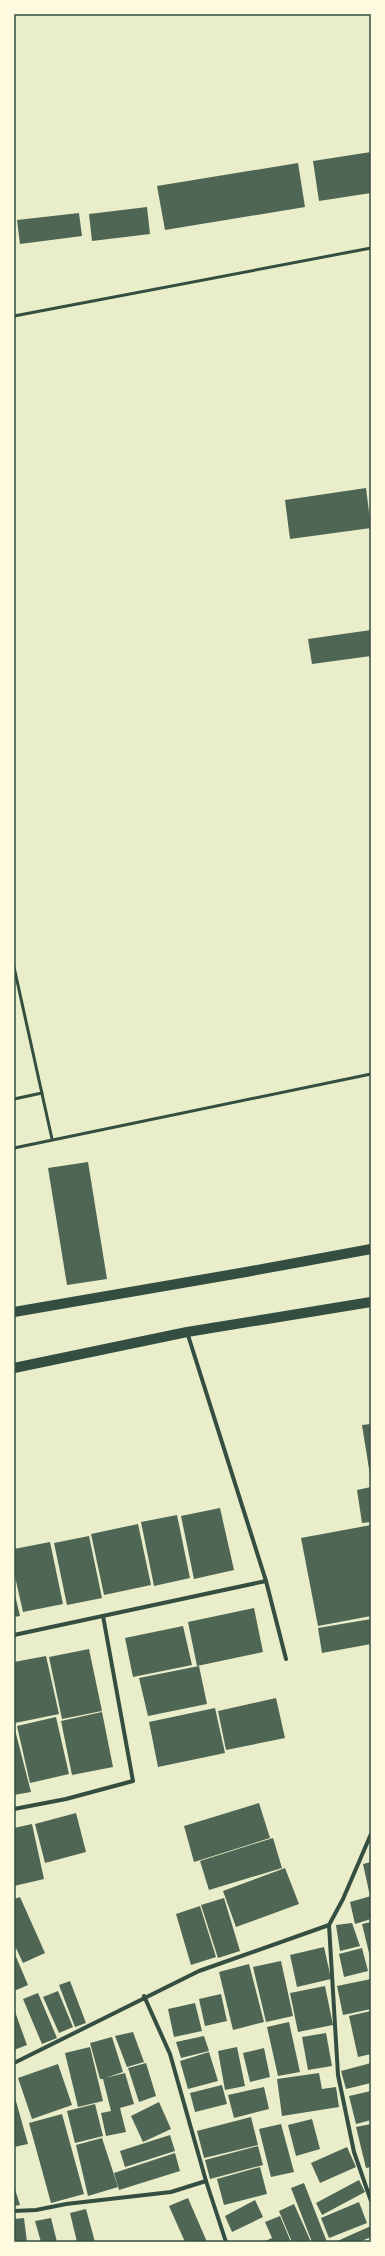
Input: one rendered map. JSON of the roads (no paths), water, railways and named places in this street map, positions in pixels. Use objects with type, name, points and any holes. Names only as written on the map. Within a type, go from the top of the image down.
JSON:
[{"type":"main road","points":[[14,1312],[371,1249]]},
{"type":"main road","points":[[14,1368],[187,1332],[371,1302]]},
{"type":"street","points":[[187,1332],[266,1581],[286,1658]]},
{"type":"street","points":[[14,1635],[266,1581]]},
{"type":"street","points":[[14,1809],[66,1799],[133,1782],[104,1616]]},
{"type":"street","points":[[371,1834],[343,1899],[329,1925],[338,2075],[354,2152],[371,2201]]},
{"type":"street","points":[[14,2063],[144,1996],[199,1971],[329,1925]]},
{"type":"street","points":[[144,1996],[170,2054],[206,2181],[226,2242]]},
{"type":"street","points":[[14,2211],[36,2210],[66,2204],[171,2192],[206,2181]]},
{"type":"lane","points":[[14,316],[371,248]]},
{"type":"lane","points":[[14,967],[52,1139]]},
{"type":"lane","points":[[14,1148],[371,1074]]},
{"type":"lane","points":[[14,1099],[42,1092]]}]
